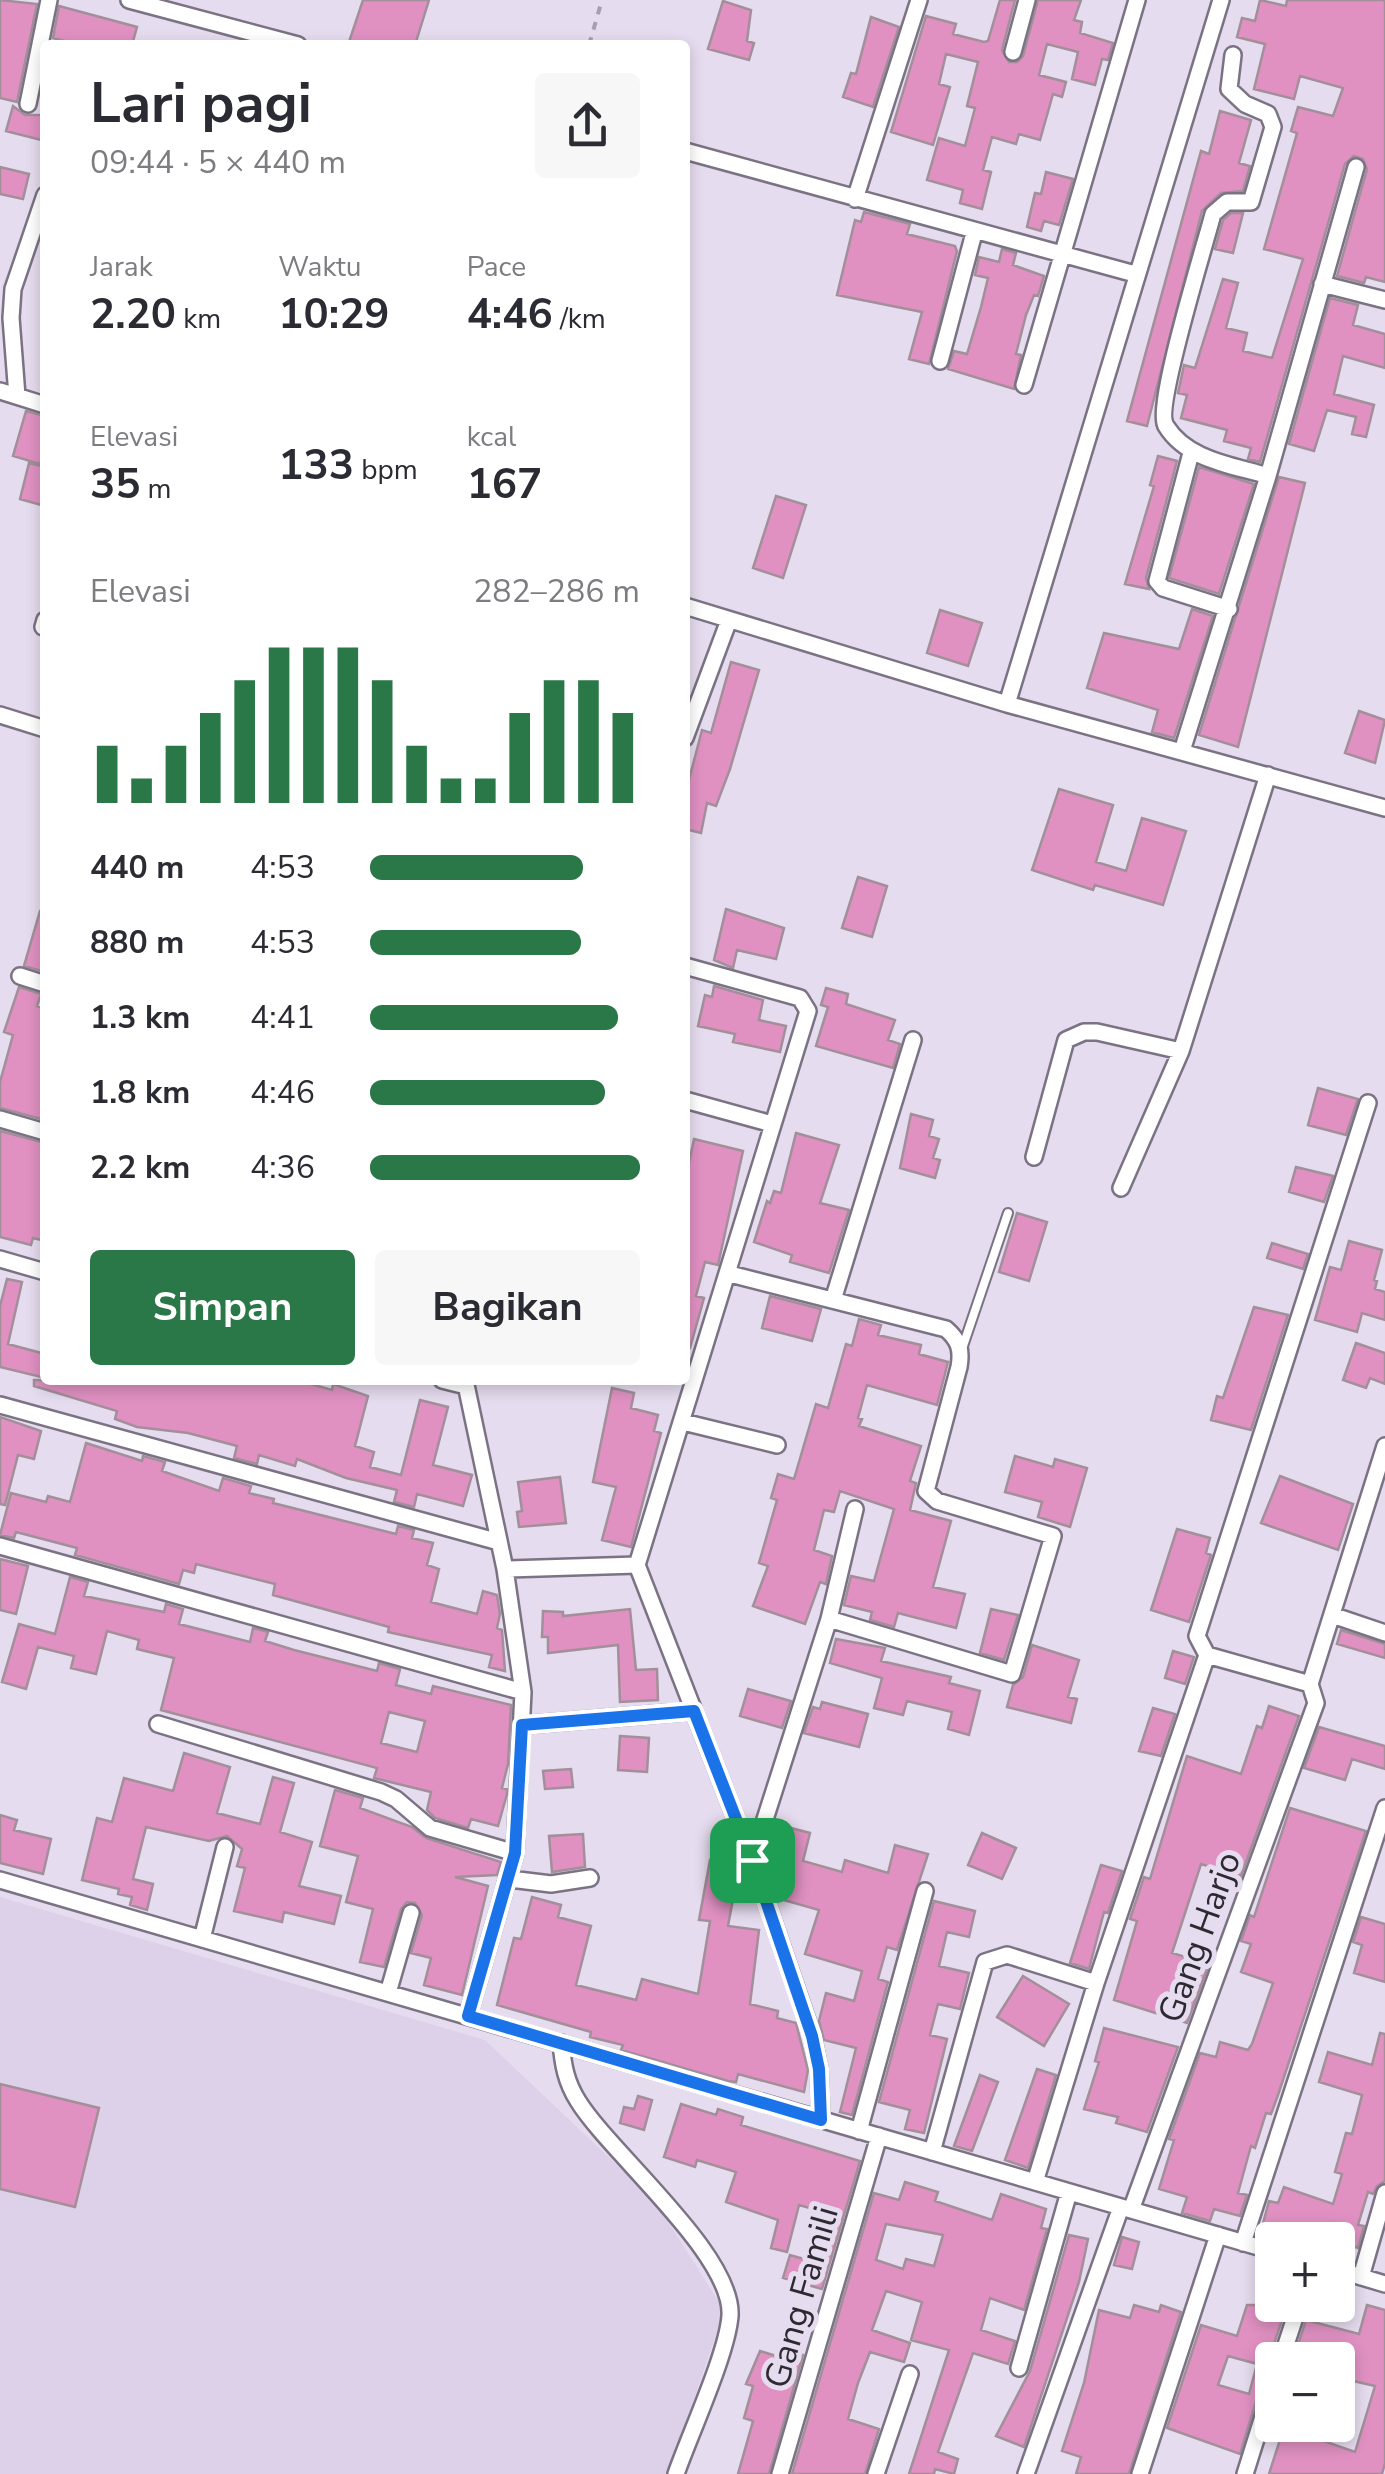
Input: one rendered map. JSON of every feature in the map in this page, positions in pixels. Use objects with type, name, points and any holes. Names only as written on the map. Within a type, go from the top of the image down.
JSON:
[{"type":"street","points":[[41,40],[49,0]]},
{"type":"street","points":[[129,0],[279,40]]},
{"type":"street","points":[[855,200],[919,0]]},
{"type":"street","points":[[1013,52],[1027,0]]},
{"type":"street","points":[[1024,385],[1137,0]]},
{"type":"street","points":[[1007,704],[1220,0]]},
{"type":"street","points":[[28,104],[40,45]]},
{"type":"street","points":[[1232,55],[1229,89],[1245,104],[1268,114],[1273,127],[1252,202],[1227,202],[1213,214],[1162,414],[1165,426],[1191,453],[1268,476]]},
{"type":"street","points":[[690,152],[1135,274]]},
{"type":"street","points":[[1182,751],[1229,610],[1356,167]]},
{"type":"street","points":[[40,210],[13,289],[8,394],[40,404]]},
{"type":"street","points":[[940,361],[974,233]]},
{"type":"street","points":[[1322,284],[1385,300]]},
{"type":"street","points":[[1191,453],[1157,581],[1163,588],[1229,610]]},
{"type":"street","points":[[690,608],[1007,704],[1385,808]]},
{"type":"street","points":[[690,725],[729,620]]},
{"type":"street","points":[[0,715],[40,727]]},
{"type":"street","points":[[1120,1188],[1181,1051],[1268,775]]},
{"type":"street","points":[[690,967],[800,998],[808,1006],[730,1274],[637,1565],[752,1860],[816,2050],[821,2120]]},
{"type":"street","points":[[20,976],[40,982]]},
{"type":"street","points":[[1034,1157],[1066,1040],[1084,1032],[1098,1032],[1181,1051]]},
{"type":"street","points":[[834,1300],[913,1040]]},
{"type":"street","points":[[690,1101],[772,1124]]},
{"type":"street","points":[[1310,1684],[1208,1656],[1198,1642],[1199,1628],[1368,1103]]},
{"type":"street","points":[[0,1119],[40,1131]]},
{"type":"street","points":[[0,1259],[40,1271]]},
{"type":"street","points":[[730,1274],[946,1329],[954,1336],[961,1354],[926,1492],[937,1500],[1050,1533],[1054,1538],[1014,1673],[829,1619]]},
{"type":"street","points":[[465,1385],[500,1542],[523,1692],[515,1853],[468,2016]]},
{"type":"street","points":[[0,1405],[500,1542]]},
{"type":"street","points":[[683,1422],[777,1445]]},
{"type":"street","name":"Gang Harjo","points":[[1026,2474],[1316,1703],[1310,1684],[1385,1446]]},
{"type":"street","points":[[752,1860],[829,1619],[855,1510]]},
{"type":"street","points":[[0,1546],[523,1692]]},
{"type":"street","points":[[505,1569],[637,1565]]},
{"type":"street","points":[[1332,1615],[1385,1632]]},
{"type":"street","points":[[1035,2182],[1096,1983],[1208,1656]]},
{"type":"street","points":[[522,1725],[694,1711]]},
{"type":"street","points":[[158,1724],[380,1792],[396,1799],[430,1828],[515,1853]]},
{"type":"street","points":[[1244,2243],[1385,1808]]},
{"type":"street","points":[[202,1939],[225,1848]]},
{"type":"street","points":[[510,1879],[550,1884],[590,1878]]},
{"type":"street","points":[[0,1880],[1255,2246]]},
{"type":"street","points":[[859,2131],[924,1891]]},
{"type":"street","points":[[388,1993],[412,1913]]},
{"type":"street","points":[[932,2152],[986,1962],[1007,1956],[1096,1983]]},
{"type":"street","points":[[561,2043],[565,2076],[579,2104],[700,2246],[730,2304],[728,2330],[676,2474]]},
{"type":"street","name":"Gang Famili","points":[[780,2474],[879,2136]]},
{"type":"street","points":[[1019,2368],[1069,2192]]},
{"type":"street","points":[[1361,2277],[1385,2193]]},
{"type":"street","points":[[1140,2474],[1218,2235]]},
{"type":"street","points":[[1355,2275],[1385,2284]]},
{"type":"street","points":[[876,2474],[910,2374]]},
{"type":"street","points":[[1245,2474],[1255,2442]]},
{"type":"lane","points":[[961,1354],[1008,1213]]},
{"type":"path","points":[[590,40],[602,0]]},
{"type":"shaded area","points":[[0,1897],[485,2040],[655,2201],[724,2310],[669,2474],[0,2474]]},
{"type":"building","points":[[0,0],[37,4],[17,102],[0,98]]},
{"type":"building","points":[[363,0],[429,0],[417,40],[350,40]]},
{"type":"building","points":[[1000,0],[1015,0],[1002,50],[1009,62],[1017,62],[1023,56],[1038,0],[1081,0],[1074,20],[1082,22],[1080,33],[1113,43],[1108,60],[1102,59],[1095,85],[1072,79],[1078,52],[1047,44],[1039,75],[1066,82],[1062,97],[1053,94],[1040,140],[1019,134],[1016,144],[992,137],[983,170],[991,172],[982,209],[960,203],[963,190],[927,180],[939,138],[965,146],[975,108],[967,106],[978,62],[946,54],[939,84],[950,87],[933,145],[891,132],[926,16],[956,24],[953,34],[984,42],[988,41]]},
{"type":"building","points":[[1260,0],[1286,6],[1287,0],[1385,0],[1385,282],[1366,277],[1364,283],[1337,276],[1367,169],[1363,159],[1354,156],[1345,164],[1260,462],[1248,459],[1251,448],[1224,441],[1227,430],[1181,418],[1187,395],[1178,393],[1184,365],[1195,368],[1223,279],[1238,283],[1226,328],[1247,333],[1243,351],[1272,358],[1303,259],[1264,249],[1297,133],[1291,131],[1298,107],[1333,116],[1343,88],[1300,76],[1294,99],[1254,89],[1265,44],[1237,37],[1242,18],[1255,21]]},
{"type":"building","points":[[723,1],[751,10],[747,41],[754,43],[749,60],[708,49]]},
{"type":"building","points":[[59,6],[137,27],[133,40],[53,38]]},
{"type":"building","points":[[871,17],[899,27],[873,107],[843,97],[851,73],[856,74]]},
{"type":"building","points":[[13,106],[25,115],[40,115],[40,140],[6,131]]},
{"type":"building","points":[[1220,111],[1251,120],[1239,163],[1250,166],[1243,191],[1221,193],[1202,211],[1147,426],[1127,421],[1201,151],[1209,154]]},
{"type":"building","points":[[0,167],[29,174],[23,199],[0,194]]},
{"type":"building","points":[[1046,172],[1073,179],[1059,225],[1044,221],[1041,231],[1027,227],[1035,193],[1041,194]]},
{"type":"building","points":[[864,212],[910,224],[907,234],[955,246],[957,251],[929,364],[909,359],[922,312],[837,295],[855,220],[861,222]]},
{"type":"building","points":[[1231,213],[1243,213],[1233,253],[1215,249],[1223,220]]},
{"type":"building","points":[[1002,249],[1016,253],[1013,265],[1044,276],[1026,315],[1016,354],[1021,355],[1014,389],[948,369],[954,351],[967,354],[981,307],[988,278],[975,275],[979,257],[999,262]]},
{"type":"building","points":[[1330,298],[1358,305],[1353,325],[1385,334],[1385,368],[1343,356],[1334,394],[1374,405],[1366,437],[1352,434],[1356,417],[1327,410],[1314,451],[1289,444]]},
{"type":"building","points":[[26,411],[40,415],[40,464],[13,456]]},
{"type":"building","points":[[1158,456],[1177,461],[1146,578],[1149,589],[1125,584],[1154,486],[1150,485]]},
{"type":"building","points":[[29,463],[40,466],[40,505],[20,499]]},
{"type":"building","points":[[1199,467],[1254,484],[1219,594],[1169,578]]},
{"type":"building","points":[[1279,477],[1305,483],[1238,747],[1199,735]]},
{"type":"building","points":[[776,496],[806,505],[783,578],[753,568]]},
{"type":"building","points":[[1192,609],[1213,616],[1174,738],[1152,732],[1158,710],[1087,688],[1104,633],[1179,649]]},
{"type":"building","points":[[940,610],[982,623],[968,666],[927,653]]},
{"type":"building","points":[[731,662],[759,670],[730,769],[716,806],[707,803],[701,833],[690,830],[690,776],[702,730],[711,733]]},
{"type":"building","points":[[1359,711],[1385,720],[1375,763],[1345,753]]},
{"type":"building","points":[[1059,789],[1113,805],[1096,862],[1126,871],[1142,818],[1186,831],[1163,905],[1095,885],[1093,890],[1032,870]]},
{"type":"building","points":[[858,877],[887,886],[872,937],[842,928]]},
{"type":"building","points":[[726,909],[784,928],[776,959],[737,950],[733,968],[714,960]]},
{"type":"building","points":[[40,911],[40,971],[24,966]]},
{"type":"building","points":[[714,986],[763,1000],[759,1020],[786,1026],[780,1052],[733,1042],[735,1034],[698,1026],[705,995],[712,997]]},
{"type":"building","points":[[19,987],[40,994],[40,1119],[0,1108],[0,1082],[13,1035],[4,1032]]},
{"type":"building","points":[[826,988],[848,994],[846,1004],[895,1020],[888,1040],[900,1044],[893,1068],[816,1046],[828,1007],[821,1005]]},
{"type":"building","points":[[1318,1088],[1358,1099],[1346,1135],[1308,1125]]},
{"type":"building","points":[[911,1114],[933,1120],[929,1136],[939,1139],[933,1158],[940,1160],[935,1178],[900,1168]]},
{"type":"building","points":[[0,1131],[40,1142],[40,1240],[33,1238],[31,1245],[0,1237]]},
{"type":"building","points":[[796,1133],[839,1145],[820,1203],[849,1210],[829,1273],[790,1262],[792,1255],[754,1242],[767,1201],[770,1203],[774,1191],[781,1193]]},
{"type":"building","points":[[694,1139],[743,1151],[718,1265],[705,1262],[696,1296],[704,1298],[690,1348],[690,1158]]},
{"type":"building","points":[[1296,1167],[1333,1176],[1324,1202],[1289,1192]]},
{"type":"building","points":[[1017,1213],[1047,1222],[1029,1281],[999,1272]]},
{"type":"building","points":[[1349,1241],[1382,1250],[1374,1280],[1375,1289],[1385,1292],[1385,1320],[1362,1313],[1357,1332],[1315,1320],[1330,1267],[1341,1270]]},
{"type":"building","points":[[1272,1243],[1308,1254],[1303,1269],[1267,1258]]},
{"type":"building","points":[[7,1279],[22,1282],[8,1344],[40,1353],[40,1377],[0,1367],[0,1306]]},
{"type":"building","points":[[770,1296],[821,1309],[812,1341],[762,1328]]},
{"type":"building","points":[[1254,1307],[1288,1315],[1251,1430],[1211,1420],[1217,1396],[1223,1398]]},
{"type":"building","points":[[859,1319],[881,1325],[878,1335],[921,1345],[919,1354],[948,1362],[937,1405],[867,1385],[858,1418],[862,1419],[859,1426],[921,1446],[910,1481],[916,1483],[910,1510],[951,1521],[933,1587],[965,1594],[956,1628],[898,1613],[894,1627],[870,1620],[872,1612],[844,1605],[851,1576],[874,1581],[894,1509],[840,1491],[834,1512],[824,1510],[814,1550],[832,1556],[826,1584],[820,1582],[805,1624],[753,1606],[768,1566],[759,1563],[777,1500],[771,1498],[778,1474],[794,1479],[816,1404],[828,1408],[846,1344],[852,1346]]},
{"type":"building","points":[[1356,1343],[1385,1353],[1385,1384],[1370,1378],[1366,1388],[1343,1380]]},
{"type":"building","points":[[34,1380],[40,1380],[40,1385],[314,1385],[332,1390],[336,1385],[368,1396],[355,1446],[374,1452],[370,1467],[401,1475],[420,1400],[448,1407],[433,1465],[472,1475],[463,1506],[417,1494],[414,1507],[394,1502],[397,1490],[346,1478],[297,1459],[295,1466],[259,1455],[257,1464],[234,1458],[237,1446],[188,1433],[137,1427],[115,1419],[117,1411],[34,1386]]},
{"type":"building","points":[[612,1388],[634,1393],[631,1408],[658,1415],[654,1431],[661,1433],[631,1547],[602,1540],[616,1487],[593,1482]]},
{"type":"building","points":[[0,1417],[41,1431],[34,1459],[18,1455],[5,1505],[0,1504]]},
{"type":"building","points":[[86,1443],[142,1461],[143,1456],[165,1462],[162,1471],[219,1491],[223,1478],[251,1486],[249,1493],[274,1499],[273,1503],[396,1534],[398,1526],[414,1530],[412,1538],[433,1543],[427,1565],[439,1569],[431,1602],[477,1614],[483,1591],[497,1595],[497,1628],[502,1630],[505,1671],[489,1667],[492,1655],[388,1632],[389,1627],[273,1595],[275,1584],[196,1564],[194,1573],[183,1570],[179,1584],[75,1555],[77,1548],[16,1532],[14,1538],[0,1535],[11,1493],[46,1502],[48,1496],[70,1502]]},
{"type":"building","points":[[1015,1456],[1053,1467],[1055,1459],[1087,1468],[1070,1527],[1038,1517],[1042,1502],[1005,1492]]},
{"type":"building","points":[[1280,1476],[1353,1504],[1338,1550],[1261,1523]]},
{"type":"building","points":[[560,1477],[566,1523],[519,1527],[517,1512],[522,1511],[518,1482]]},
{"type":"building","points":[[1177,1529],[1210,1538],[1206,1553],[1211,1555],[1189,1622],[1151,1610]]},
{"type":"building","points":[[0,1559],[28,1566],[16,1614],[0,1610]]},
{"type":"building","points":[[70,1577],[88,1582],[84,1596],[164,1612],[166,1604],[183,1609],[179,1624],[250,1642],[253,1628],[268,1632],[265,1641],[294,1650],[377,1671],[379,1663],[400,1669],[396,1685],[431,1694],[433,1686],[511,1705],[508,1764],[502,1788],[507,1789],[507,1794],[498,1826],[471,1819],[468,1828],[435,1818],[427,1810],[431,1792],[374,1778],[377,1768],[161,1710],[174,1658],[137,1649],[139,1640],[107,1631],[96,1674],[71,1668],[74,1656],[38,1647],[26,1689],[2,1682],[19,1624],[55,1634]],"holes":[[[389,1712],[425,1721],[417,1752],[381,1743]]]},
{"type":"building","points":[[630,1609],[636,1670],[657,1669],[658,1700],[620,1702],[618,1645],[548,1653],[548,1637],[542,1637],[543,1611],[563,1612],[563,1616]]},
{"type":"building","points":[[991,1609],[1018,1615],[1004,1660],[980,1653]]},
{"type":"building","points":[[1341,1630],[1385,1644],[1385,1658],[1337,1644]]},
{"type":"building","points":[[836,1639],[885,1648],[881,1661],[951,1677],[949,1683],[980,1691],[969,1735],[948,1729],[952,1712],[907,1701],[903,1715],[874,1708],[882,1678],[830,1663]]},
{"type":"building","points":[[1032,1645],[1079,1660],[1068,1697],[1077,1699],[1071,1723],[1007,1707],[1013,1685],[1023,1677]]},
{"type":"building","points":[[1173,1651],[1194,1657],[1185,1684],[1165,1678]]},
{"type":"building","points":[[748,1689],[791,1701],[782,1728],[740,1716]]},
{"type":"building","points":[[822,1702],[868,1714],[859,1747],[804,1733],[813,1707],[820,1709]]},
{"type":"building","points":[[1269,1706],[1299,1716],[1241,1876],[1201,1864],[1172,1953],[1209,1964],[1187,2023],[1114,2000],[1137,1921],[1130,1919],[1144,1877],[1150,1879],[1187,1756],[1241,1774],[1257,1726],[1262,1728]]},
{"type":"building","points":[[1153,1708],[1175,1714],[1161,1756],[1139,1751]]},
{"type":"building","points":[[1319,1727],[1385,1746],[1385,1769],[1352,1759],[1345,1780],[1304,1768]]},
{"type":"building","points":[[620,1736],[649,1738],[647,1772],[618,1770]]},
{"type":"building","points":[[184,1753],[230,1767],[217,1813],[260,1824],[273,1777],[294,1783],[280,1832],[312,1842],[299,1886],[341,1896],[334,1924],[284,1912],[282,1922],[234,1911],[245,1868],[237,1866],[242,1849],[227,1836],[209,1841],[146,1827],[133,1879],[153,1884],[147,1910],[130,1905],[132,1897],[118,1894],[119,1889],[82,1880],[97,1818],[112,1822],[124,1778],[173,1791]]},
{"type":"building","points":[[571,1769],[573,1787],[545,1789],[543,1771]]},
{"type":"building","points":[[335,1790],[363,1798],[360,1808],[412,1827],[426,1838],[501,1862],[497,1875],[455,1877],[488,1886],[462,1995],[424,1985],[431,1958],[411,1953],[422,1915],[415,1903],[407,1902],[401,1909],[384,1967],[360,1962],[373,1909],[346,1902],[358,1856],[320,1846]]},
{"type":"building","points":[[1290,1808],[1366,1831],[1278,2095],[1271,2114],[1266,2113],[1255,2148],[1251,2146],[1238,2193],[1247,2195],[1240,2216],[1214,2209],[1210,2221],[1182,2213],[1187,2197],[1159,2189],[1174,2140],[1169,2139],[1200,2053],[1216,2057],[1220,2042],[1248,2050],[1273,1983],[1241,1972],[1251,1944],[1241,1941],[1250,1915],[1254,1917]]},
{"type":"building","points":[[0,1815],[17,1820],[14,1830],[51,1839],[43,1874],[0,1863]]},
{"type":"building","points":[[791,1828],[810,1833],[803,1861],[842,1872],[845,1860],[888,1873],[895,1845],[928,1854],[897,1950],[887,1947],[878,1979],[888,1982],[852,2115],[840,2112],[856,2048],[824,2040],[819,2021],[826,1993],[854,2001],[862,1971],[805,1954],[819,1910],[777,1898]]},
{"type":"building","points":[[982,1833],[1016,1848],[1002,1879],[968,1865]]},
{"type":"building","points":[[583,1834],[585,1867],[552,1872],[549,1836]]},
{"type":"building","points":[[710,1860],[734,1865],[729,1887],[735,1888],[728,1926],[759,1930],[750,2004],[778,2011],[777,2018],[796,2023],[808,2070],[804,2092],[738,2074],[736,2082],[728,2081],[621,2050],[623,2045],[590,2037],[591,2032],[497,2005],[514,1938],[521,1939],[532,1897],[561,1905],[558,1917],[591,1926],[576,1985],[636,2000],[642,1979],[698,1994],[710,1921],[699,1920]]},
{"type":"building","points":[[1101,1865],[1122,1871],[1108,1913],[1104,1912],[1089,1969],[1070,1963]]},
{"type":"building","points":[[934,1901],[975,1911],[969,1937],[947,1932],[939,1966],[969,1973],[960,2009],[938,2004],[930,2035],[947,2039],[924,2133],[905,2129],[910,2110],[879,2102]]},
{"type":"building","points":[[1361,1917],[1385,1924],[1385,1982],[1354,1973],[1362,1945],[1353,1942]]},
{"type":"building","points":[[1023,1976],[1069,2004],[1044,2046],[997,2017]]},
{"type":"building","points":[[1104,2028],[1178,2047],[1147,2132],[1116,2123],[1118,2117],[1084,2109],[1099,2062],[1095,2061]]},
{"type":"building","points":[[1380,2033],[1385,2034],[1385,2181],[1373,2194],[1368,2192],[1358,2225],[1364,2226],[1358,2248],[1355,2222],[1263,2222],[1269,2201],[1278,2203],[1284,2187],[1333,2204],[1342,2174],[1335,2172],[1346,2133],[1352,2134],[1362,2095],[1319,2082],[1328,2052],[1372,2065]]},
{"type":"building","points":[[1037,2069],[1056,2075],[1028,2168],[1005,2160]]},
{"type":"building","points":[[980,2075],[998,2082],[972,2151],[954,2146]]},
{"type":"building","points":[[0,2084],[99,2108],[75,2207],[0,2189]]},
{"type":"building","points":[[638,2096],[652,2100],[644,2130],[620,2123],[624,2107],[634,2109]]},
{"type":"building","points":[[681,2104],[716,2115],[718,2109],[743,2117],[741,2125],[860,2161],[822,2289],[783,2278],[790,2255],[818,2263],[831,2214],[799,2205],[787,2252],[771,2248],[778,2220],[726,2202],[736,2172],[697,2160],[695,2167],[664,2157]]},
{"type":"building","points":[[905,2182],[938,2192],[935,2201],[992,2220],[1001,2194],[1046,2209],[1041,2228],[1047,2229],[1024,2310],[990,2298],[981,2330],[1015,2341],[1008,2364],[973,2353],[938,2452],[958,2459],[954,2474],[935,2469],[934,2474],[909,2474],[949,2350],[911,2340],[922,2302],[886,2291],[872,2330],[910,2343],[904,2362],[870,2352],[858,2383],[848,2419],[879,2429],[865,2474],[792,2474],[874,2193],[899,2200]],"holes":[[[886,2224],[943,2235],[934,2266],[906,2259],[903,2269],[876,2260]]]},
{"type":"building","points":[[1069,2235],[1088,2239],[1079,2282],[1024,2447],[996,2436],[1030,2371]]},
{"type":"building","points":[[1122,2237],[1139,2242],[1132,2269],[1114,2265]]},
{"type":"building","points":[[1134,2305],[1159,2312],[1161,2305],[1181,2312],[1129,2474],[1076,2474],[1081,2457],[1062,2451],[1084,2383],[1099,2310],[1130,2318]]},
{"type":"building","points":[[1247,2305],[1255,2305],[1255,2322],[1281,2322],[1275,2342],[1255,2342],[1255,2363],[1228,2356],[1218,2385],[1249,2394],[1255,2372],[1255,2405],[1240,2454],[1167,2428],[1201,2325],[1237,2336]]},
{"type":"building","points":[[1367,2305],[1385,2310],[1382,2474],[1269,2474],[1279,2442],[1327,2442],[1355,2452],[1375,2386],[1355,2381],[1355,2342],[1299,2342],[1305,2322],[1359,2334]]},
{"type":"building","points":[[760,2351],[786,2359],[788,2351],[803,2355],[769,2474],[738,2474],[753,2421],[744,2418],[753,2386],[746,2384]]},
{"type":"route","points":[[694,1711],[752,1860],[816,2050],[821,2120],[468,2016],[515,1853],[522,1725],[694,1711]]}]
